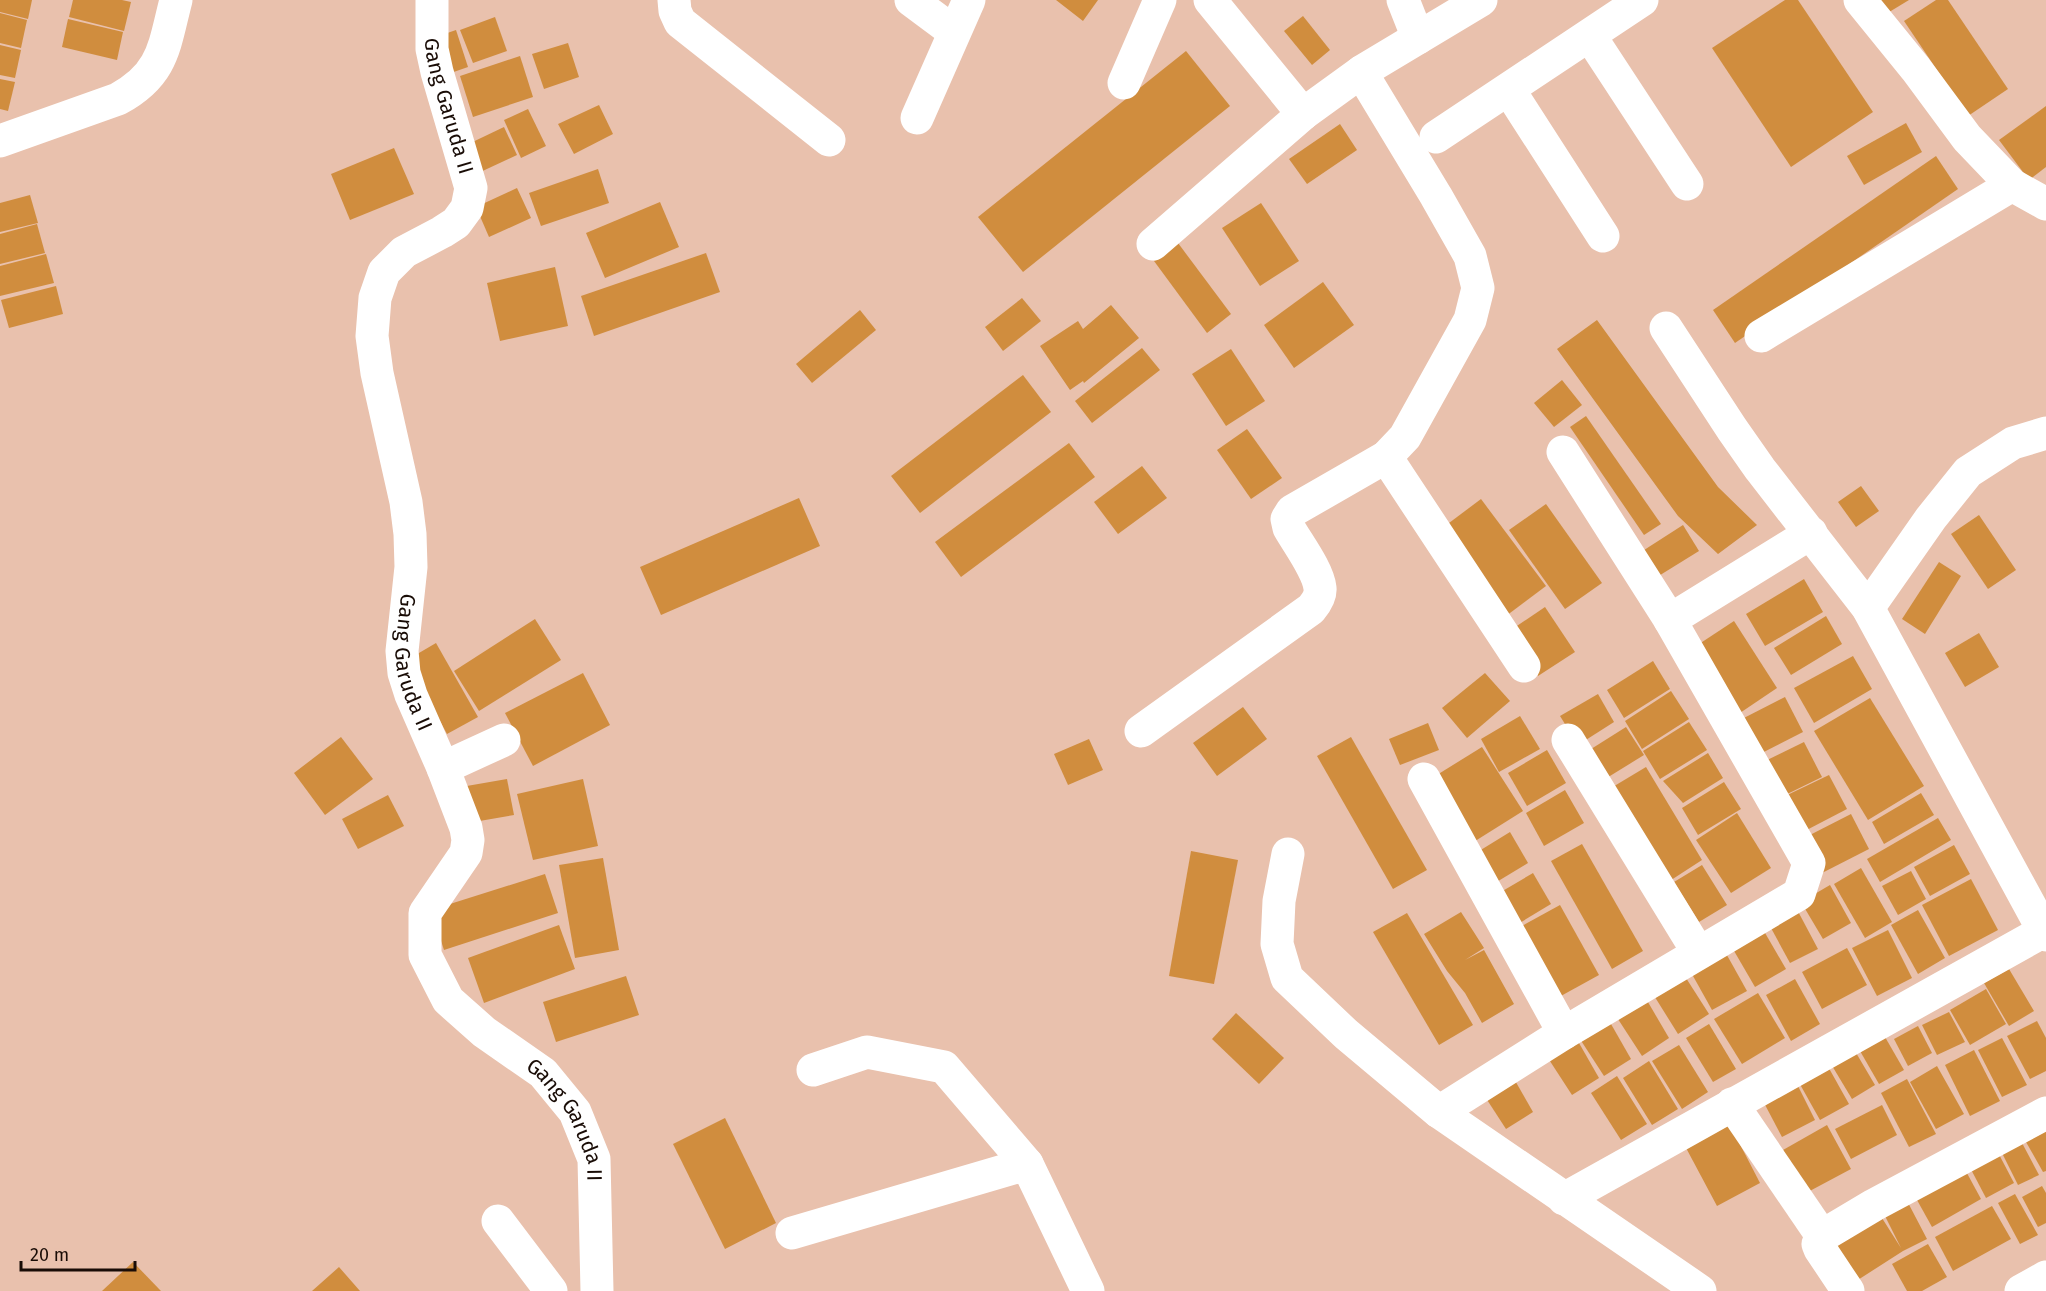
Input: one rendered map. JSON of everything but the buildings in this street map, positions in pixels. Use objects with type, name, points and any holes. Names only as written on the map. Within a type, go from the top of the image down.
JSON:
[{"type":"street","points":[[0,141],[118,99],[135,90],[155,68],[161,57],[176,0]]},
{"type":"street","name":"Gang Garuda II","points":[[432,0],[432,49],[471,188],[467,208],[456,222],[404,252],[384,272],[375,298],[372,336],[377,373],[406,502],[410,534],[411,567],[402,651],[404,674],[443,768],[466,828],[468,840],[465,853],[425,913],[425,955],[448,1000],[484,1032],[543,1073],[575,1112],[594,1159],[597,1291]]},
{"type":"street","points":[[674,0],[680,22],[829,140]]},
{"type":"street","points":[[911,0],[954,32]]},
{"type":"street","points":[[917,118],[969,0]]},
{"type":"street","points":[[1124,83],[1160,0]]},
{"type":"street","points":[[1210,0],[1303,114]]},
{"type":"street","points":[[1403,0],[1418,38]]},
{"type":"street","points":[[1154,244],[1303,114],[1361,72],[1481,0]]},
{"type":"street","points":[[1436,137],[1642,0]]},
{"type":"street","points":[[1860,0],[1916,69],[1967,138],[2012,185],[2046,204]]},
{"type":"street","points":[[1590,36],[1687,184]]},
{"type":"street","points":[[1141,731],[1311,609],[1319,600],[1321,589],[1317,576],[1289,528],[1287,519],[1292,511],[1386,457],[1405,437],[1470,320],[1478,288],[1470,256],[1361,72]]},
{"type":"street","points":[[1509,90],[1603,236]]},
{"type":"street","points":[[1761,336],[2012,185]]},
{"type":"street","points":[[1564,1199],[1732,1104],[2045,933],[1868,608],[1760,469],[1666,328]]},
{"type":"street","points":[[1868,608],[1931,518],[1968,472],[2013,443],[2046,433]]},
{"type":"street","points":[[1439,1112],[1563,1033],[1799,894],[1809,863],[1670,620],[1563,452]]},
{"type":"street","points":[[1386,457],[1524,666]]},
{"type":"street","points":[[1670,620],[1811,533]]},
{"type":"street","points":[[443,768],[504,740]]},
{"type":"street","points":[[1568,740],[1698,952]]},
{"type":"street","points":[[1424,779],[1563,1033]]},
{"type":"street","points":[[1288,854],[1279,901],[1277,945],[1287,978],[1346,1034],[1439,1112],[1700,1291]]},
{"type":"street","points":[[813,1070],[867,1052],[944,1067],[1026,1164],[1088,1291]]},
{"type":"street","points":[[1732,1104],[1822,1236]]},
{"type":"street","points":[[1848,1291],[1820,1249],[1818,1244],[1822,1236],[1874,1204],[2046,1113]]},
{"type":"street","points":[[792,1233],[1026,1164]]},
{"type":"street","points":[[498,1221],[551,1291]]},
{"type":"street","points":[[2021,1291],[2046,1277]]}]
